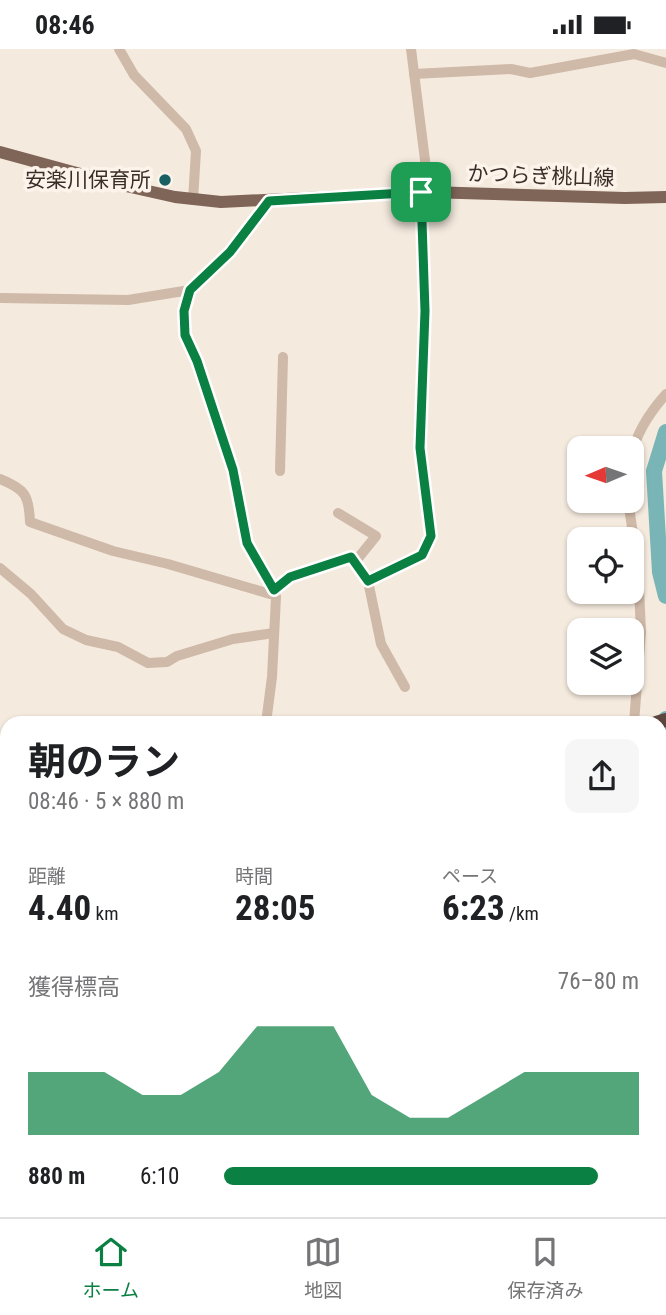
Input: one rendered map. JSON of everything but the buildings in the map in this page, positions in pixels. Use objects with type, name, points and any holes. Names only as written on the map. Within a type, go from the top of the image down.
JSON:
[{"type":"main road","name":"かつらぎ桃山線","points":[[0,152],[117,184],[193,200],[269,201],[425,192],[666,197]]},
{"type":"street","points":[[119,49],[134,75],[186,129],[196,151],[193,200]]},
{"type":"street","points":[[368,581],[422,555],[431,536],[420,448],[425,311],[425,192],[411,49]]},
{"type":"street","points":[[584,49],[585,63]]},
{"type":"street","points":[[414,74],[511,69],[530,73],[634,54],[666,63]]},
{"type":"street","points":[[267,716],[276,597],[247,543],[233,470],[197,361],[185,335],[184,311],[190,290],[230,252],[269,201]]},
{"type":"street","points":[[0,297],[128,300],[190,290]]},
{"type":"street","points":[[280,471],[283,356]]},
{"type":"street","points":[[638,436],[645,421],[666,394]]},
{"type":"street","points":[[0,479],[23,491],[30,506],[30,522],[113,551],[270,594],[290,577],[351,557],[368,581],[381,644],[405,687]]},
{"type":"street","points":[[338,513],[376,536],[355,562]]},
{"type":"street","points":[[630,513],[638,566],[642,632],[635,716]]},
{"type":"street","points":[[0,568],[31,594],[63,629],[86,641],[118,647],[148,663],[167,662],[177,656],[233,639],[274,633]]},
{"type":"waterway","points":[[666,432],[654,471],[660,572],[666,596]]},
{"type":"place","name":"安楽川保育所","points":[[165,180]]},
{"type":"route","points":[[421,192],[425,311],[420,448],[431,536],[422,555],[368,581],[351,557],[290,577],[274,590],[247,543],[233,470],[197,361],[185,335],[184,311],[190,290],[202,281],[246,234],[269,201],[421,192]]}]
